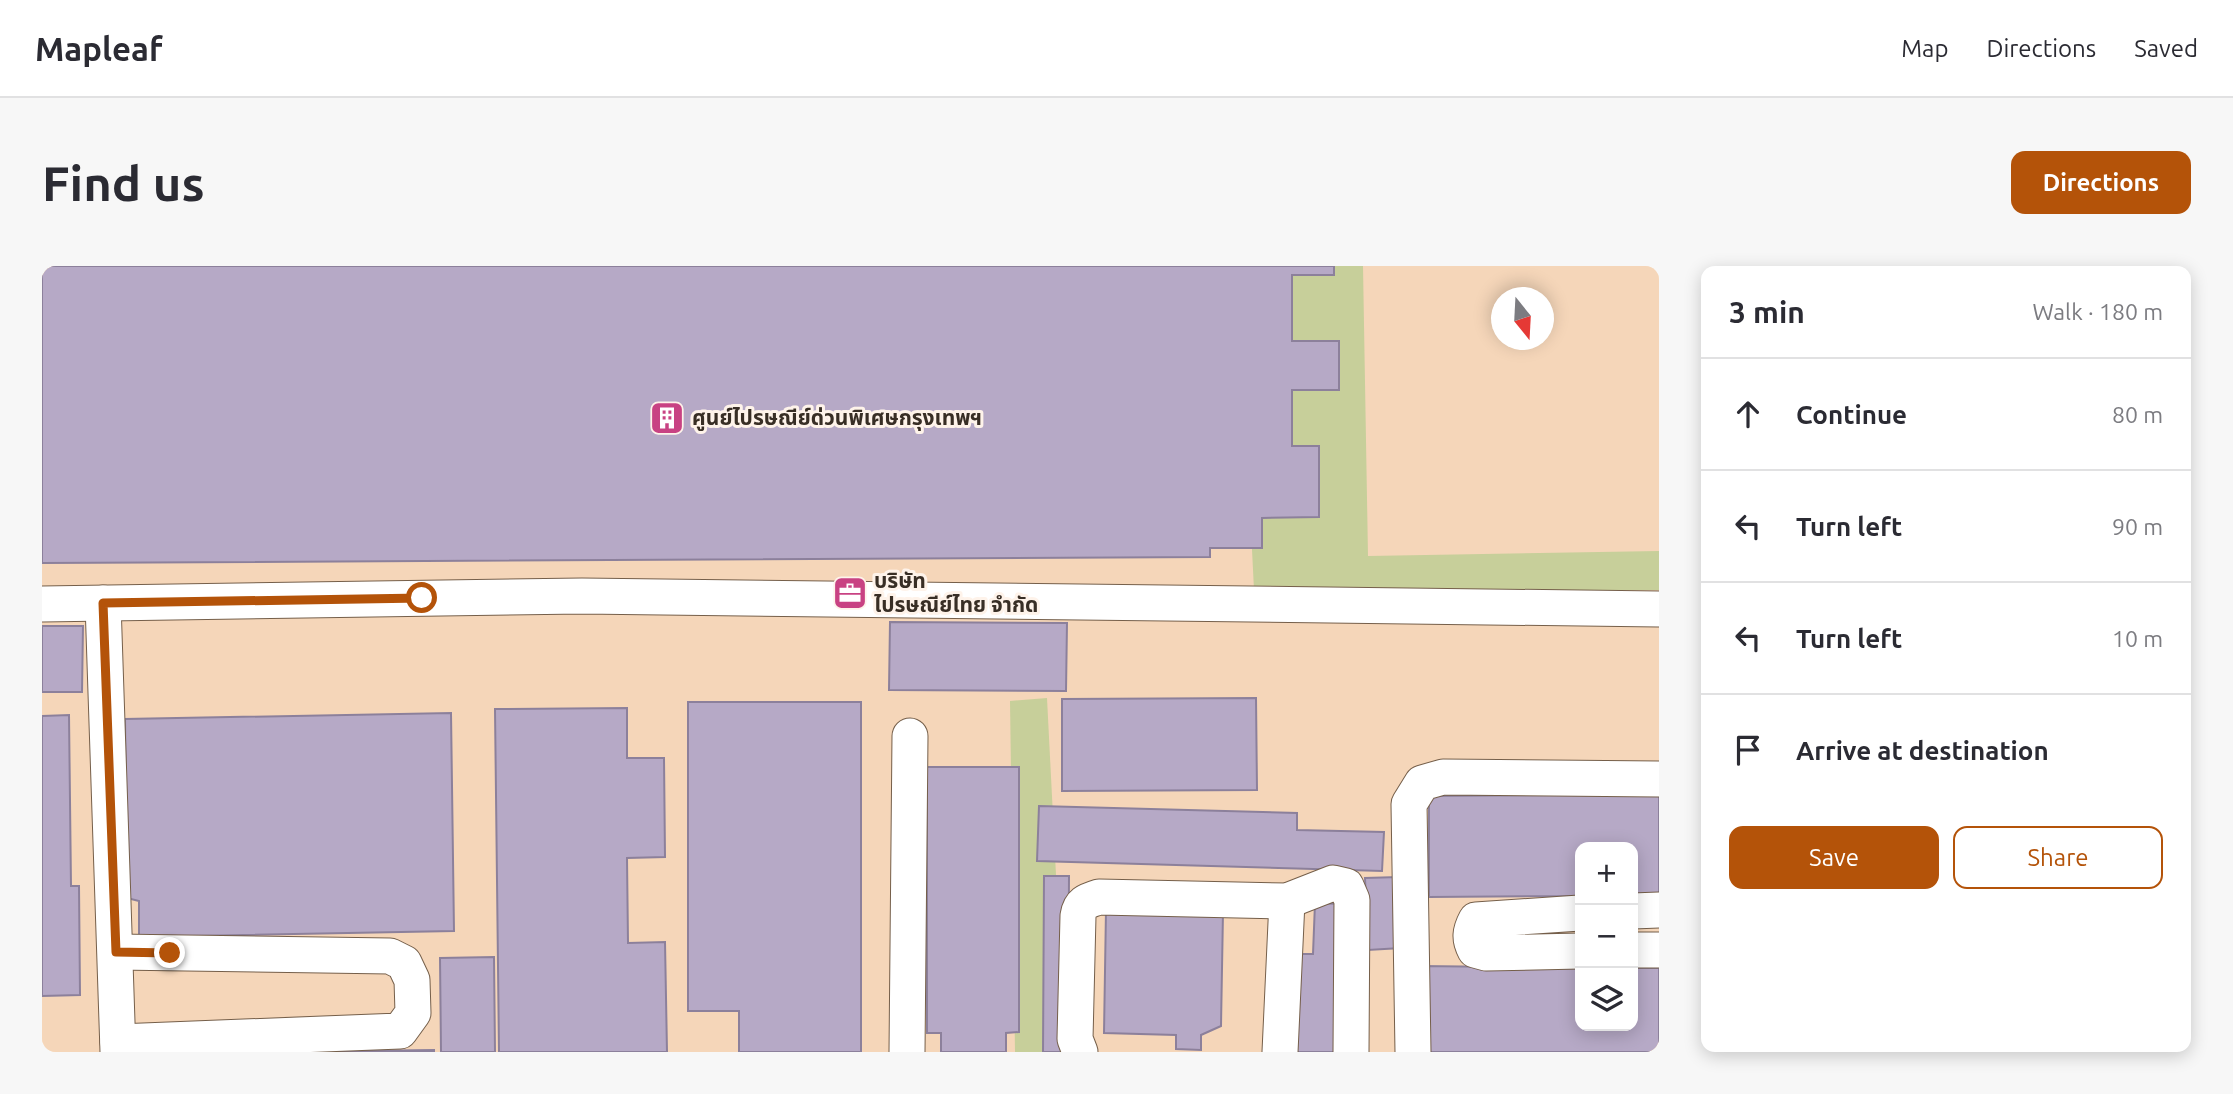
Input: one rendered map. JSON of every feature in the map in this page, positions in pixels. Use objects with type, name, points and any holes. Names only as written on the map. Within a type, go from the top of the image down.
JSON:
[{"type":"street","points":[[42,604],[582,596],[1659,609]]},
{"type":"street","points":[[103,603],[118,1047],[400,1031],[413,1013],[412,980],[404,963],[390,957],[116,952]]},
{"type":"street","points":[[907,1052],[910,736]]},
{"type":"street","points":[[1413,1052],[1409,804],[1422,783],[1443,777],[1659,779]]},
{"type":"street","points":[[1080,1052],[1075,1039],[1077,916],[1079,907],[1087,901],[1098,897],[1287,901],[1333,883],[1346,886],[1352,900],[1351,1052]]},
{"type":"street","points":[[1280,1052],[1287,901]]},
{"type":"street","points":[[1638,911],[1659,910]]},
{"type":"street","points":[[1575,914],[1476,920],[1471,929],[1471,942],[1475,950],[1486,953],[1575,951]]},
{"type":"street","points":[[1638,950],[1659,950]]},
{"type":"shaded area","name":"บริษัท ไปรษณีย์ไทย จำกัด","points":[[42,266],[1659,266],[1659,1052],[42,1052]]},
{"type":"green space","points":[[1238,266],[1363,266],[1368,556],[1659,551],[1659,590],[1254,590]]},
{"type":"green space","points":[[1047,698],[1065,1052],[1015,1052],[1010,701]]},
{"type":"building","name":"ศูนย์ไปรษณีย์ด่วนพิเศษกรุงเทพฯ","points":[[42,266],[1334,266],[1334,275],[1292,275],[1292,341],[1339,341],[1339,390],[1292,390],[1292,446],[1319,446],[1319,517],[1262,518],[1262,548],[1210,548],[1210,557],[42,563]]},
{"type":"building","points":[[890,622],[1067,623],[1066,691],[889,690]]},
{"type":"building","points":[[42,626],[83,626],[82,692],[42,692]]},
{"type":"building","points":[[1256,698],[1257,790],[1062,791],[1062,699]]},
{"type":"building","points":[[688,702],[861,702],[861,1052],[739,1052],[739,1011],[688,1011]]},
{"type":"building","points":[[627,708],[627,758],[664,758],[665,857],[627,858],[628,943],[665,942],[667,1052],[499,1052],[495,709]]},
{"type":"building","points":[[451,713],[454,931],[139,937],[139,901],[127,898],[125,719]]},
{"type":"building","points":[[69,715],[71,886],[79,886],[80,995],[42,996],[42,716]]},
{"type":"building","points":[[927,767],[1019,767],[1019,1032],[1006,1033],[1006,1052],[941,1052],[941,1033],[927,1033]]},
{"type":"building","points":[[1659,794],[1659,895],[1638,895],[1638,842],[1575,842],[1575,896],[1429,897],[1429,796]]},
{"type":"building","points":[[1039,806],[1297,813],[1297,830],[1384,832],[1382,871],[1037,861]]},
{"type":"building","points":[[1044,876],[1069,876],[1068,1052],[1043,1052]]},
{"type":"building","points":[[1399,877],[1401,948],[1368,950],[1365,878]]},
{"type":"building","points":[[1315,903],[1341,904],[1334,1052],[1295,1052],[1299,954],[1313,954]]},
{"type":"building","points":[[1106,910],[1223,912],[1221,1026],[1201,1035],[1201,1050],[1176,1049],[1176,1035],[1104,1033]]},
{"type":"building","points":[[494,957],[495,1052],[441,1052],[440,958]]},
{"type":"building","points":[[1421,966],[1575,968],[1575,1031],[1638,1031],[1638,968],[1659,968],[1659,1052],[1420,1052]]},
{"type":"building","points":[[434,1050],[434,1052],[261,1052]]},
{"type":"place","name":"ศูนย์ไปรษณีย์ด่วนพิเศษกรุงเทพฯ","points":[[667,418]]},
{"type":"place","name":"บริษัท ไปรษณีย์ไทย จำกัด","points":[[850,593]]},
{"type":"route","points":[[170,953],[116,952],[103,603],[422,598]]}]
